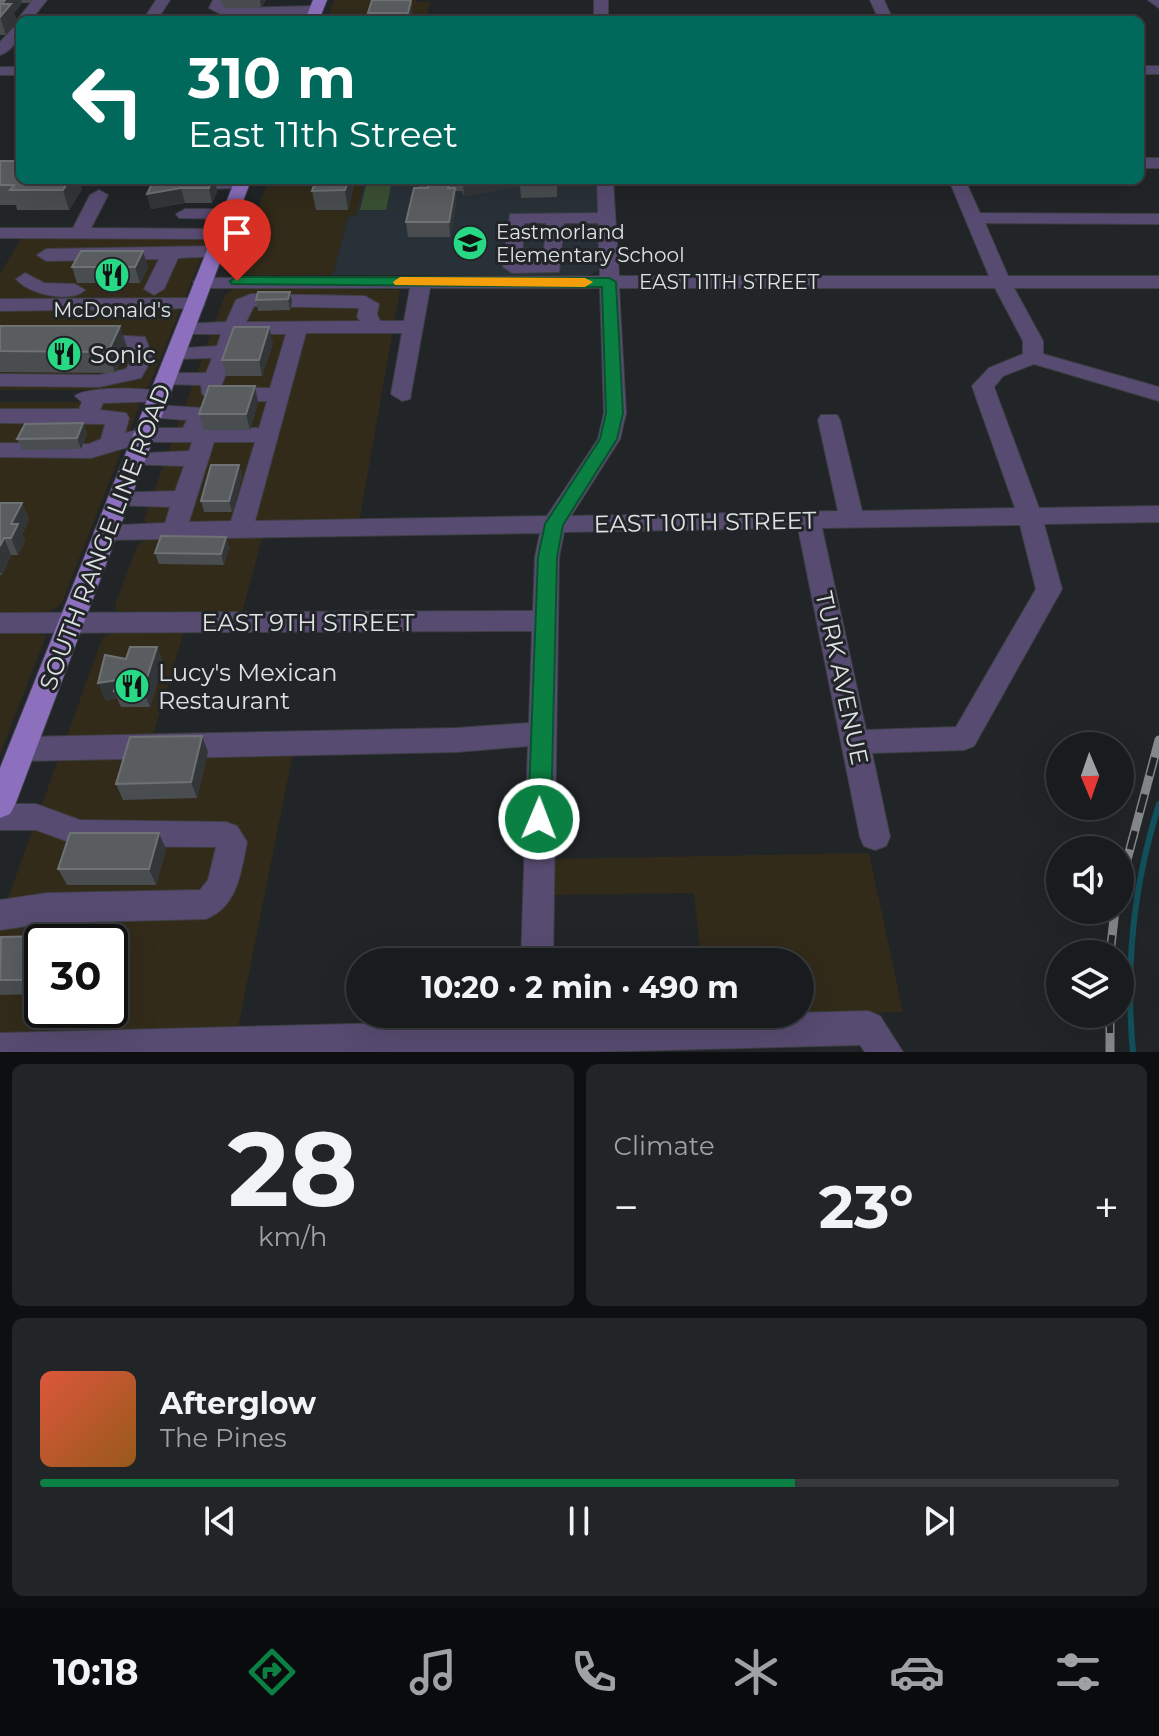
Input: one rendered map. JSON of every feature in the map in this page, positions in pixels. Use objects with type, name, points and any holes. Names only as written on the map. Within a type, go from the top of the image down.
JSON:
[{"type":"main road","name":"SOUTH RANGE LINE ROAD","points":[[0,805],[199,294],[210,204]]},
{"type":"street","points":[[27,16],[40,0]]},
{"type":"street","points":[[220,0],[216,8],[224,12],[316,10]]},
{"type":"street","points":[[2,49],[16,31]]},
{"type":"street","points":[[537,948],[547,557],[554,524],[609,439],[615,413],[605,184]]},
{"type":"street","points":[[959,184],[1001,282],[1033,341],[1033,357]]},
{"type":"street","points":[[79,233],[99,195]]},
{"type":"street","points":[[154,289],[173,243],[210,204]]},
{"type":"street","points":[[0,330],[7,305],[46,255],[173,243],[210,204]]},
{"type":"street","points":[[555,218],[606,218]]},
{"type":"street","points":[[973,218],[1159,219]]},
{"type":"street","points":[[0,233],[79,233],[173,243]]},
{"type":"street","points":[[46,255],[43,248],[51,233]]},
{"type":"street","points":[[25,279],[30,284],[52,290],[154,289],[169,294],[199,294]]},
{"type":"street","points":[[402,394],[421,282]]},
{"type":"street","name":"EAST 11TH STREET","points":[[199,294],[421,282],[1159,282]]},
{"type":"street","points":[[7,305],[199,294]]},
{"type":"street","points":[[279,394],[217,395],[210,389],[243,304],[251,300],[365,302],[369,304],[367,317],[371,323]]},
{"type":"street","points":[[186,328],[229,340],[371,323],[413,327]]},
{"type":"street","points":[[241,530],[296,333]]},
{"type":"street","points":[[72,340],[138,341],[143,357],[199,416],[198,458],[174,531]]},
{"type":"street","points":[[2,400],[91,406],[166,379],[229,340]]},
{"type":"street","points":[[2,400],[127,377],[134,374],[143,357]]},
{"type":"street","points":[[855,742],[964,738],[1049,589],[1030,516],[983,386],[996,372],[1033,357],[1159,394]]},
{"type":"street","points":[[166,379],[214,379]]},
{"type":"street","points":[[66,388],[91,406],[118,418],[111,443]]},
{"type":"street","points":[[823,421],[845,519]]},
{"type":"street","points":[[0,450],[91,451],[145,435],[268,435]]},
{"type":"street","points":[[135,459],[198,458]]},
{"type":"street","points":[[119,499],[185,499]]},
{"type":"street","name":"EAST 10TH STREET","points":[[106,532],[1159,514]]},
{"type":"street","name":"TURK AVENUE","points":[[808,520],[875,837]]},
{"type":"street","name":"EAST 9TH STREET","points":[[71,622],[545,621]]},
{"type":"street","points":[[0,623],[71,622]]},
{"type":"street","points":[[22,749],[457,740],[541,734]]},
{"type":"street","points":[[0,817],[36,817],[80,833],[201,833],[226,835],[232,842],[217,897],[206,904],[47,908],[0,915]]},
{"type":"street","points":[[0,1050],[449,1045],[535,1034],[877,1040]]},
{"type":"shaded area","points":[[334,0],[430,2],[427,16],[328,16]]},
{"type":"shaded area","points":[[267,184],[364,184],[356,215],[348,217],[333,275],[247,275],[236,271]]},
{"type":"shaded area","name":"Eastmorland Elementary School","points":[[364,184],[597,184],[599,270],[589,275],[333,275],[348,217],[356,215]]},
{"type":"shaded area","points":[[22,238],[209,238],[149,386],[141,390],[0,390],[0,274]]},
{"type":"shaded area","points":[[235,288],[400,290],[359,523],[146,523],[144,519],[225,295]]},
{"type":"shaded area","points":[[0,402],[140,404],[62,602],[56,608],[41,613],[0,614]]},
{"type":"shaded area","points":[[263,535],[242,612],[116,611],[115,605],[137,546],[147,538]]},
{"type":"shaded area","points":[[114,631],[184,631],[153,735],[297,733],[238,1028],[0,1036],[0,920],[102,639]]},
{"type":"shaded area","points":[[0,633],[37,633],[46,636],[0,754]]},
{"type":"shaded area","points":[[869,853],[903,1012],[814,1014],[814,948],[700,948],[694,893],[553,895],[553,859]]},
{"type":"green space","points":[[366,184],[392,184],[386,210],[360,210]]},
{"type":"building","points":[[0,0],[5,0],[2,4],[11,4],[0,17]]},
{"type":"building","points":[[372,0],[411,0],[408,13],[368,13]]},
{"type":"building","points":[[0,161],[16,161],[16,184],[67,184],[63,190],[10,190],[14,185],[0,185]]},
{"type":"building","points":[[152,184],[210,184],[209,188],[181,188],[147,194]]},
{"type":"building","points":[[315,184],[347,184],[345,190],[312,191]]},
{"type":"building","points":[[429,184],[449,184],[448,188],[455,188],[449,222],[406,222],[414,188],[428,188]]},
{"type":"building","points":[[81,251],[143,251],[135,267],[72,267]]},
{"type":"building","points":[[258,292],[290,292],[288,299],[256,300]]},
{"type":"building","points":[[0,326],[120,326],[108,352],[0,351]]},
{"type":"building","points":[[234,327],[269,327],[259,360],[222,360]]},
{"type":"building","points":[[209,386],[255,386],[246,414],[199,414]]},
{"type":"building","points":[[83,423],[77,438],[17,439],[25,424]]},
{"type":"building","points":[[211,465],[239,465],[229,501],[201,501]]},
{"type":"building","points":[[0,503],[22,503],[11,524],[18,524],[11,538],[4,538],[0,546]]},
{"type":"building","points":[[161,536],[226,537],[221,554],[155,553]]},
{"type":"building","points":[[130,647],[157,647],[143,690],[114,691],[118,680],[98,683],[105,655],[126,659]]},
{"type":"building","points":[[202,736],[191,782],[116,784],[130,737]]},
{"type":"building","points":[[70,833],[159,833],[149,869],[58,869]]},
{"type":"building","points":[[24,936],[24,980],[0,980],[1,937]]},
{"type":"waterway","points":[[1133,1052],[1130,989],[1133,927],[1143,865],[1159,804]]},
{"type":"railway","points":[[1133,836],[1159,740]]},
{"type":"railway","points":[[1112,940],[1113,924]]},
{"type":"railway","points":[[1110,1028],[1110,1052]]},
{"type":"slow traffic","points":[[400,282],[585,282]]},
{"type":"place","name":"Eastmorland Elementary School","points":[[470,243]]},
{"type":"place","name":"McDonald's","points":[[112,275]]},
{"type":"place","name":"Sonic","points":[[64,354]]},
{"type":"place","name":"Lucy's Mexican Restaurant","points":[[132,686]]},
{"type":"route","points":[[237,281],[609,282],[615,413],[609,439],[554,524],[547,557],[539,819]]}]
